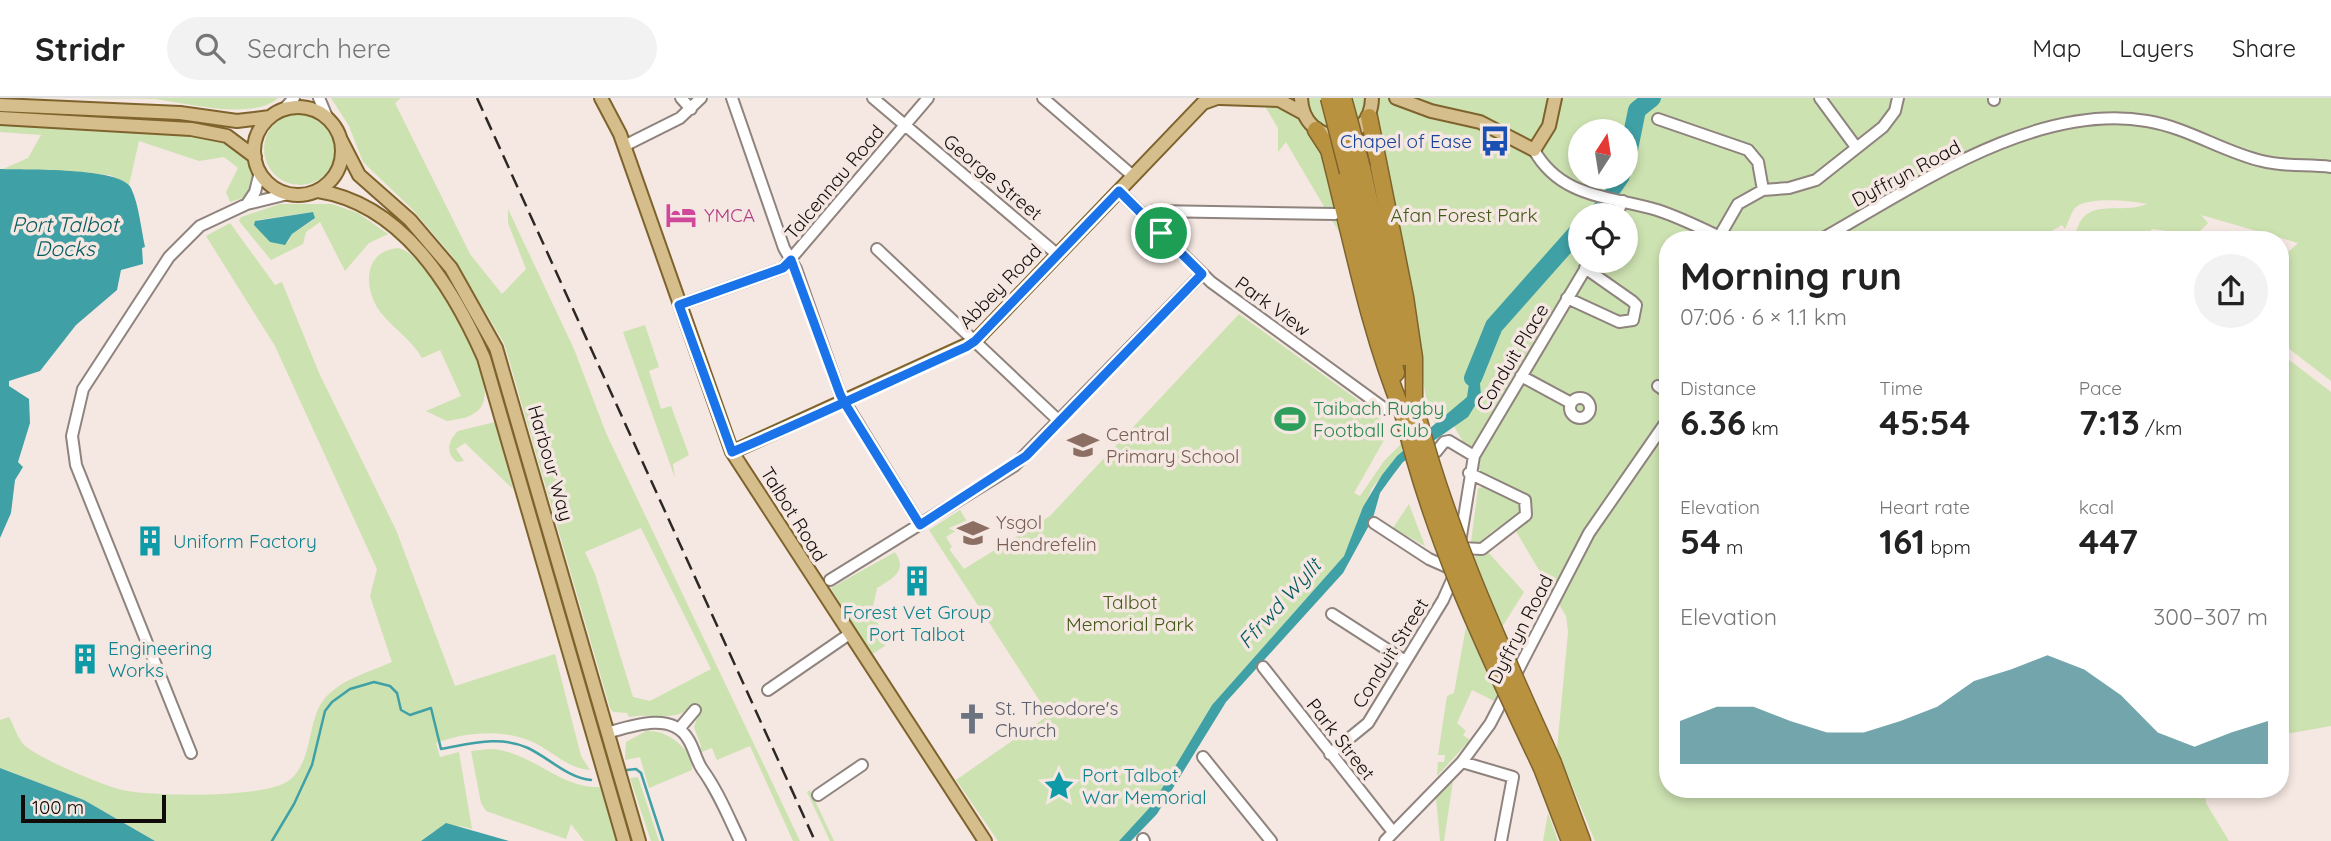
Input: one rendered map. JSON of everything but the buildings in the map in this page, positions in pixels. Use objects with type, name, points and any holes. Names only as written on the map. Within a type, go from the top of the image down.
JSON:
[{"type":"highway","points":[[1328,98],[1355,170]]},
{"type":"highway","points":[[1343,98],[1355,170],[1411,407],[1455,539],[1547,766],[1582,841]]},
{"type":"highway","points":[[1371,108],[1414,358],[1411,407]]},
{"type":"highway","points":[[1316,130],[1329,150],[1366,304],[1385,370],[1411,407]]},
{"type":"highway","points":[[1547,766],[1570,841]]},
{"type":"main road","name":"Talbot Road","points":[[601,98],[624,146],[732,452],[848,635],[985,841]]},
{"type":"main road","points":[[1211,98],[1280,99],[1303,113],[1316,130],[1332,136],[1344,136],[1355,131],[1371,108],[1399,99],[1431,111],[1480,122],[1534,150],[1549,125],[1555,98]]},
{"type":"main road","name":"Abbey Road","points":[[732,452],[975,341],[1203,103],[1211,98]]},
{"type":"main road","points":[[1301,98],[1303,113]]},
{"type":"main road","points":[[0,105],[180,113],[237,121],[270,117],[284,110],[302,107],[327,117],[341,140],[340,165],[331,180],[318,191],[288,194],[272,186],[260,172],[255,157],[257,135],[270,117]]},
{"type":"main road","points":[[0,118],[160,126],[211,132],[238,142],[255,157]]},
{"type":"main road","name":"Harbour Way","points":[[341,140],[359,175],[410,220],[451,268],[496,348],[639,841]]},
{"type":"main road","name":"Harbour Way","points":[[318,191],[359,201],[397,229],[446,284],[475,338],[522,485],[624,841]]},
{"type":"street","points":[[284,110],[294,98]]},
{"type":"street","points":[[319,98],[327,117]]},
{"type":"street","points":[[681,98],[691,109]]},
{"type":"street","points":[[624,146],[660,130],[691,109],[701,98]]},
{"type":"street","points":[[732,98],[784,248],[791,260],[844,402],[920,525]]},
{"type":"street","name":"George Street","points":[[873,98],[1058,255]]},
{"type":"street","name":"Talcennau Road","points":[[679,305],[783,268],[928,98]]},
{"type":"street","points":[[1043,98],[1133,176]]},
{"type":"street","points":[[1820,98],[1856,147]]},
{"type":"street","points":[[1724,231],[1731,211],[1763,190],[1789,188],[1816,180],[1883,127],[1895,111],[1898,98]]},
{"type":"street","points":[[1658,119],[1695,126],[1748,150],[1758,162],[1763,190]]},
{"type":"street","name":"Dyffryn Road","points":[[1836,231],[1956,164],[2010,139],[2049,127],[2121,119],[2146,121],[2196,134],[2263,162],[2331,167]]},
{"type":"street","points":[[1534,150],[1543,165],[1562,183],[1660,211],[1706,231]]},
{"type":"street","points":[[247,204],[255,192],[260,172]]},
{"type":"street","name":"Park View","points":[[1119,191],[1202,274],[1385,409]]},
{"type":"street","points":[[191,753],[76,465],[72,450],[79,399],[86,384],[169,257],[194,229],[247,204],[288,194]]},
{"type":"street","points":[[1146,217],[1154,211],[1335,214]]},
{"type":"street","points":[[877,249],[1058,420]]},
{"type":"street","name":"Conduit Place","points":[[1460,553],[1469,473],[1474,456],[1583,273]]},
{"type":"street","points":[[1567,298],[1619,322],[1633,320],[1636,305],[1598,273]]},
{"type":"street","points":[[830,580],[1014,466],[1202,274]]},
{"type":"street","points":[[1521,376],[1571,403]]},
{"type":"street","name":"Dyffryn Road","points":[[1385,841],[1462,762],[1497,713],[1589,533],[1659,432]]},
{"type":"street","points":[[1436,453],[1444,442],[1449,441],[1474,456]]},
{"type":"street","points":[[1460,553],[1482,549],[1527,515],[1525,500],[1517,494],[1469,473]]},
{"type":"street","points":[[1374,523],[1429,559],[1456,571]]},
{"type":"street","name":"Conduit Street","points":[[1330,754],[1368,723],[1443,600],[1456,571],[1460,553]]},
{"type":"street","points":[[1332,614],[1405,662]]},
{"type":"street","points":[[768,690],[848,635]]},
{"type":"street","name":"Park Street","points":[[1263,667],[1393,832]]},
{"type":"street","points":[[679,729],[695,710]]},
{"type":"street","points":[[607,733],[650,722],[679,729],[688,738],[702,769],[711,779],[740,841]]},
{"type":"street","points":[[1203,757],[1271,841]]},
{"type":"street","points":[[1462,762],[1513,777],[1501,841]]},
{"type":"street","points":[[818,794],[862,765]]},
{"type":"green space","points":[[79,98],[278,98],[267,105],[252,108],[219,109],[155,99]]},
{"type":"green space","points":[[331,98],[401,98],[395,103],[470,254],[502,294],[526,269],[508,223],[508,209],[574,349],[606,433],[800,841],[793,841],[750,746],[717,760],[712,748],[699,753],[701,746],[694,727],[700,710],[692,704],[680,714],[672,716],[629,717],[627,713],[613,712],[610,708],[504,343],[452,256],[413,210],[363,162],[349,126]],"holes":[[[641,528],[711,669],[650,701],[633,697],[595,574],[585,552]]]},
{"type":"green space","name":"Afan Forest Park","points":[[1260,98],[2331,98],[2331,381],[2289,349],[2289,252],[2298,243],[2289,240],[2289,231],[2256,231],[2201,215],[2208,223],[2200,231],[2077,231],[2085,216],[2093,211],[2147,204],[2110,200],[2081,204],[2075,208],[2065,229],[2062,225],[2052,231],[1659,231],[1659,798],[2206,798],[2229,841],[1595,841],[1557,749],[1568,632],[1566,616],[1510,521],[1491,532],[1487,540],[1477,545],[1471,542],[1478,488],[1489,486],[1445,411],[1435,424],[1429,413],[1421,371],[1286,142],[1278,152],[1278,128]]},
{"type":"green space","points":[[300,113],[320,119],[330,129],[336,149],[330,169],[320,179],[300,185],[280,179],[270,169],[264,149],[270,129],[280,119]]},
{"type":"green space","points":[[0,123],[210,137],[229,146],[246,160],[253,178],[251,188],[243,198],[230,202],[226,192],[238,168],[224,157],[199,161],[139,141],[129,185],[110,175],[3,169],[28,158],[41,135],[0,132]]},
{"type":"green space","points":[[280,204],[332,204],[358,213],[388,234],[369,243],[345,271],[320,222],[306,232],[303,244],[271,260],[239,221],[241,217]],"holes":[[[313,212],[313,220],[292,234],[288,242],[257,220]]]},
{"type":"green space","points":[[230,223],[275,285],[282,282],[319,373],[396,530],[455,686],[555,654],[581,756],[590,770],[570,764],[542,747],[517,737],[490,733],[462,736],[436,743],[440,757],[459,752],[472,829],[445,827],[421,841],[155,841],[84,800],[0,768],[0,720],[9,717],[24,745],[32,751],[73,772],[127,791],[212,794],[260,790],[279,785],[291,779],[299,770],[317,712],[330,693],[351,679],[392,662],[370,596],[377,569],[275,346],[206,236]]},
{"type":"green space","points":[[398,248],[412,256],[445,293],[473,345],[482,370],[485,392],[481,407],[470,416],[447,421],[426,411],[461,396],[440,350],[422,358],[382,314],[371,294],[369,274],[372,264],[386,251]]},
{"type":"green space","name":"Talbot Memorial Park","points":[[1239,314],[1380,416],[1384,440],[1354,493],[1360,496],[1384,461],[1401,444],[1402,452],[1372,488],[1344,556],[1212,705],[1152,805],[1119,841],[998,841],[956,780],[1049,715],[929,530],[960,510],[968,523],[946,537],[952,547],[949,549],[964,569],[1050,516]]},
{"type":"green space","points":[[645,325],[659,367],[649,371],[661,409],[671,406],[689,455],[673,464],[675,478],[623,332]]},
{"type":"green space","points":[[2289,360],[2331,392],[2331,726],[2289,733]]},
{"type":"green space","points":[[495,422],[513,489],[465,443],[456,449],[464,461],[457,462],[449,451],[450,443],[458,431]]},
{"type":"green space","points":[[1409,504],[1425,546],[1393,528]]},
{"type":"green space","points":[[1487,551],[1524,592],[1502,627],[1472,558]]},
{"type":"green space","points":[[895,552],[899,559],[899,569],[893,577],[877,588],[873,607],[885,646],[871,655],[831,588]]},
{"type":"green space","points":[[1466,627],[1498,695],[1494,701],[1472,690],[1457,723],[1466,731],[1463,735],[1470,740],[1437,776],[1438,762],[1444,762],[1445,755],[1438,755],[1447,696],[1454,693]]},
{"type":"green space","points":[[646,731],[666,735],[677,742],[692,757],[692,770],[649,788],[640,757],[625,760],[626,742]]},
{"type":"green space","points":[[490,749],[518,756],[572,782],[600,787],[617,841],[584,841],[571,824],[566,839],[486,811],[481,803],[471,751]]},
{"type":"green space","points":[[638,777],[659,841],[651,841],[630,778]]},
{"type":"green space","points":[[1453,781],[1444,841],[1440,841],[1436,798]]},
{"type":"green space","points":[[810,790],[834,841],[830,841],[807,792]]},
{"type":"green space","points":[[1548,813],[1558,841],[1543,841]]},
{"type":"water","name":"Port Talbot Docks","points":[[0,169],[92,173],[124,181],[134,195],[145,247],[142,248],[143,264],[121,270],[117,290],[76,325],[40,371],[9,381],[9,386],[29,399],[30,423],[18,462],[23,467],[15,480],[11,513],[0,538]]},
{"type":"water","points":[[1606,189],[1623,189],[1613,203],[1595,203]]},
{"type":"water","points":[[313,212],[315,218],[292,234],[285,245],[270,242],[254,225],[255,221]]},
{"type":"water","points":[[1477,354],[1485,359],[1479,371],[1481,396],[1468,417],[1403,462],[1380,493],[1373,518],[1343,573],[1226,702],[1157,814],[1131,841],[1119,841],[1152,805],[1212,705],[1344,556],[1363,507],[1382,475],[1397,456],[1467,397],[1472,364]]},
{"type":"water","points":[[0,768],[84,800],[155,841],[0,841]]},
{"type":"water","points":[[446,823],[509,841],[421,841]]},
{"type":"waterway","name":"Ffrwd Wyllt","points":[[1635,119],[1637,110],[1652,98]]},
{"type":"waterway","name":"Ffrwd Wyllt","points":[[1473,378],[1494,326],[1568,243]]},
{"type":"waterway","points":[[272,841],[294,804],[312,765],[325,711],[332,702],[350,689],[374,682],[390,686],[397,693],[401,710],[410,715],[431,708],[441,749],[496,741],[517,744],[536,752],[574,776],[591,780]]},
{"type":"waterway","points":[[627,770],[636,769],[641,773],[663,841]]},
{"type":"railway","points":[[477,98],[815,841]]},
{"type":"place","name":"Chapel of Ease","points":[[1495,141]]},
{"type":"place","name":"YMCA","points":[[681,215]]},
{"type":"place","name":"Taibach Rugby Football Club","points":[[1290,419]]},
{"type":"place","name":"Central Primary School","points":[[1083,445]]},
{"type":"place","name":"Ysgol Hendrefelin","points":[[973,533]]},
{"type":"place","name":"Uniform Factory","points":[[150,541]]},
{"type":"place","name":"Forest Vet Group Port Talbot","points":[[917,581]]},
{"type":"place","name":"Engineering Works","points":[[85,659]]},
{"type":"place","name":"St. Theodore's Church","points":[[972,719]]},
{"type":"place","name":"Port Talbot War Memorial","points":[[1059,786]]},
{"type":"route","points":[[1161,233],[1119,191],[975,341],[966,347],[844,402],[757,442],[732,452],[679,305],[783,268],[791,260],[840,394],[844,402],[920,525],[970,495],[1026,456],[1202,274],[1161,233]]}]
